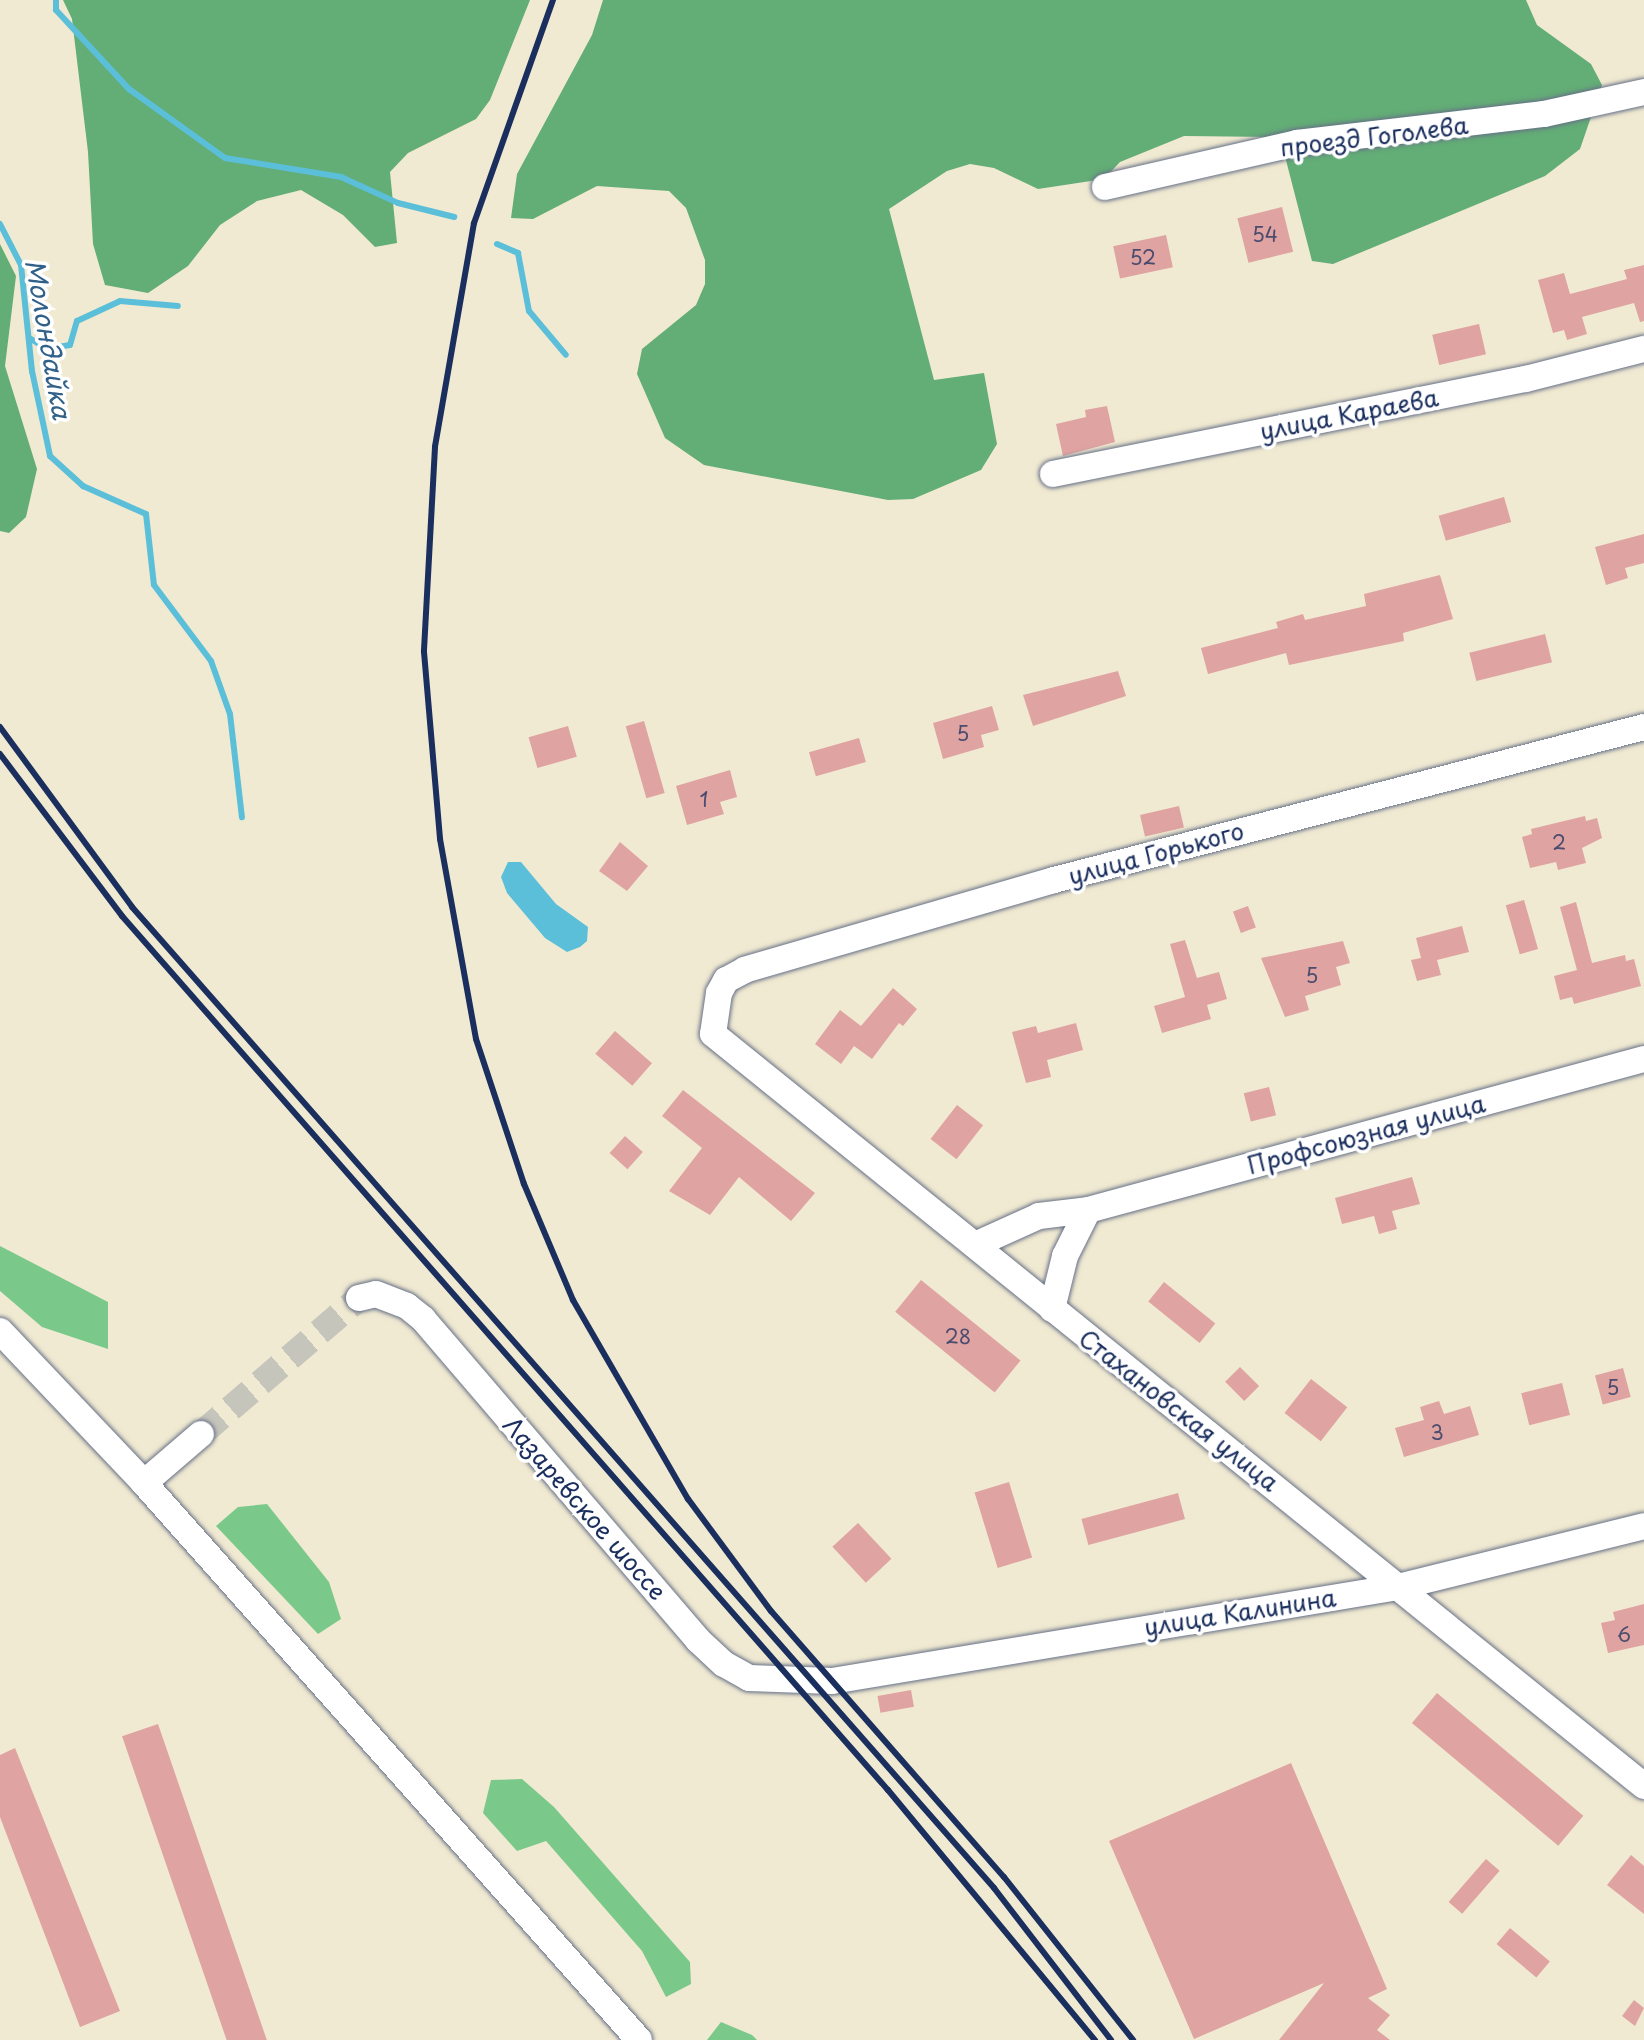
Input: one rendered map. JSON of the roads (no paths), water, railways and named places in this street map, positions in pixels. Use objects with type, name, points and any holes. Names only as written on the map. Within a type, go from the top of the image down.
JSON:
[{"type":"street","name":"проезд Гоголева","points":[[1105,187],[1297,143],[1544,114],[1644,92]]},
{"type":"street","name":"улица Караева","points":[[1053,474],[1526,379],[1644,349]]},
{"type":"street","name":"улица Горького","points":[[713,1034],[719,993],[726,980],[745,970],[1054,880],[1644,727]]},
{"type":"street","name":"Стахановская улица","points":[[713,1034],[977,1244],[1052,1309],[1235,1450],[1644,1786]]},
{"type":"street","name":"Профсоюзная улица","points":[[977,1244],[1039,1216],[1088,1210],[1644,1059]]},
{"type":"street","points":[[1052,1309],[1065,1256],[1088,1210]]},
{"type":"street","name":"Лазаревское шоссе","points":[[359,1298],[376,1294],[423,1319],[724,1664],[749,1678],[832,1681]]},
{"type":"street","points":[[0,1331],[144,1483],[639,2040]]},
{"type":"street","points":[[144,1483],[201,1434]]},
{"type":"street","name":"улица Калинина","points":[[832,1681],[1398,1587],[1644,1526]]},
{"type":"water","points":[[508,862],[521,862],[556,904],[588,927],[587,941],[567,952],[545,938],[507,893],[501,877]]},
{"type":"waterway","points":[[56,0],[56,10],[129,89],[225,158],[341,177],[398,203],[454,217]]},
{"type":"waterway","name":"Молондайка","points":[[0,224],[21,265],[32,371],[50,456],[83,486],[146,514],[154,585],[211,661],[230,714],[242,817]]},
{"type":"waterway","points":[[497,244],[518,253],[529,311],[566,355]]},
{"type":"waterway","points":[[31,339],[47,349],[70,345],[77,321],[120,301],[178,306]]},
{"type":"tunnel","points":[[201,1434],[359,1298]]},
{"type":"railway","points":[[553,0],[474,223],[435,447],[424,652],[440,839],[476,1039],[524,1184],[573,1300],[688,1499],[771,1611],[1004,1877],[1133,2040]]},
{"type":"railway","points":[[0,727],[132,907],[994,1888],[1111,2040]]},
{"type":"railway","points":[[0,754],[122,916],[888,1790],[1095,2040]]}]
